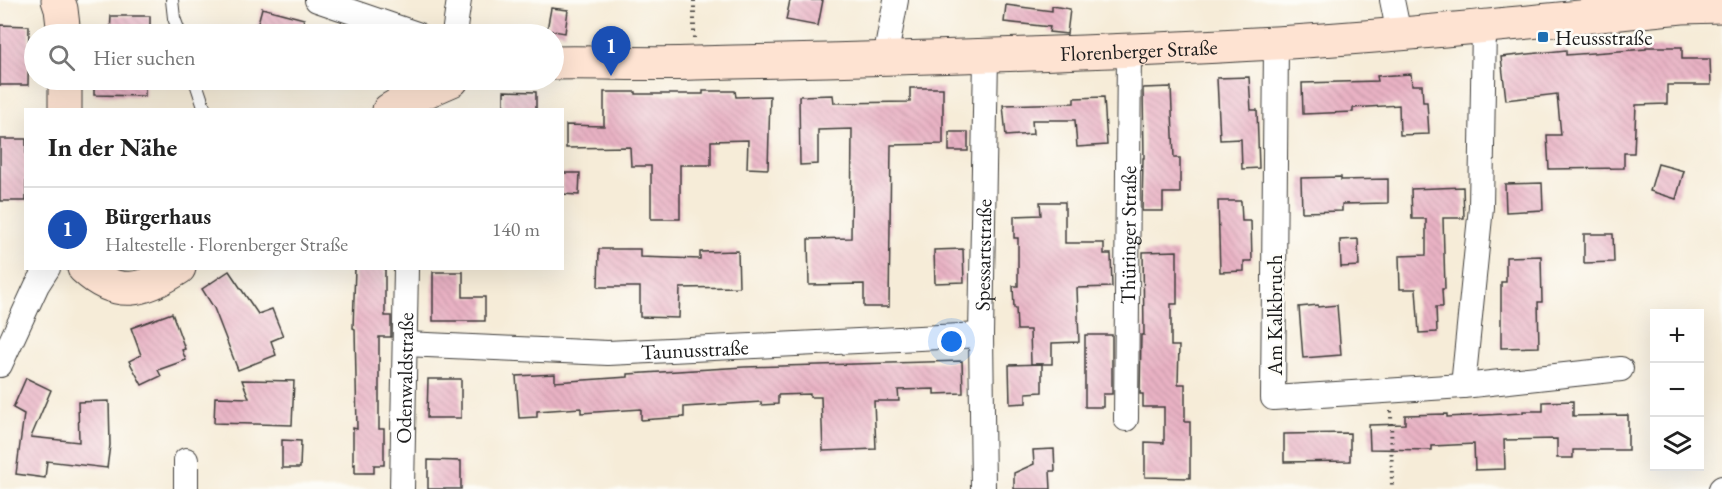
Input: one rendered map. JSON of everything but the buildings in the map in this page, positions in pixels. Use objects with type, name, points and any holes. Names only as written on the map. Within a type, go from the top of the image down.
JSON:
[{"type":"street","points":[[58,0],[63,24]]},
{"type":"street","points":[[317,0],[388,24]]},
{"type":"street","points":[[455,24],[459,0]]},
{"type":"street","points":[[885,59],[896,0]]},
{"type":"street","points":[[1392,0],[1400,34]]},
{"type":"street","name":"Florenberger Straße","points":[[564,63],[885,59],[1276,43],[1400,34],[1682,7],[1722,6]]},
{"type":"street","points":[[1463,386],[1481,207],[1484,26]]},
{"type":"street","name":"Am Kalkbruch","points":[[1276,43],[1273,398],[1463,386],[1621,369]]},
{"type":"street","name":"Thüringer Straße","points":[[1126,419],[1129,50]]},
{"type":"street","name":"Spessartstraße","points":[[983,489],[981,335],[986,56]]},
{"type":"street","points":[[65,90],[65,108]]},
{"type":"street","points":[[401,106],[432,90]]},
{"type":"street","points":[[0,364],[37,285],[47,270]]},
{"type":"street","points":[[86,270],[96,279],[110,286],[127,289],[144,287],[162,280],[176,270]]},
{"type":"street","name":"Odenwaldstraße","points":[[402,489],[406,270]]},
{"type":"street","name":"Taunusstraße","points":[[405,344],[608,353],[981,335]]},
{"type":"street","points":[[186,460],[186,489]]},
{"type":"lane","points":[[172,0],[176,24]]},
{"type":"lane","points":[[199,90],[205,108]]},
{"type":"path","points":[[693,63],[694,0]]},
{"type":"path","points":[[1390,390],[1392,489]]},
{"type":"place","name":"Heussstraße","points":[[1543,37]]},
{"type":"place","name":"Bürgerhaus","points":[[611,76]]}]
